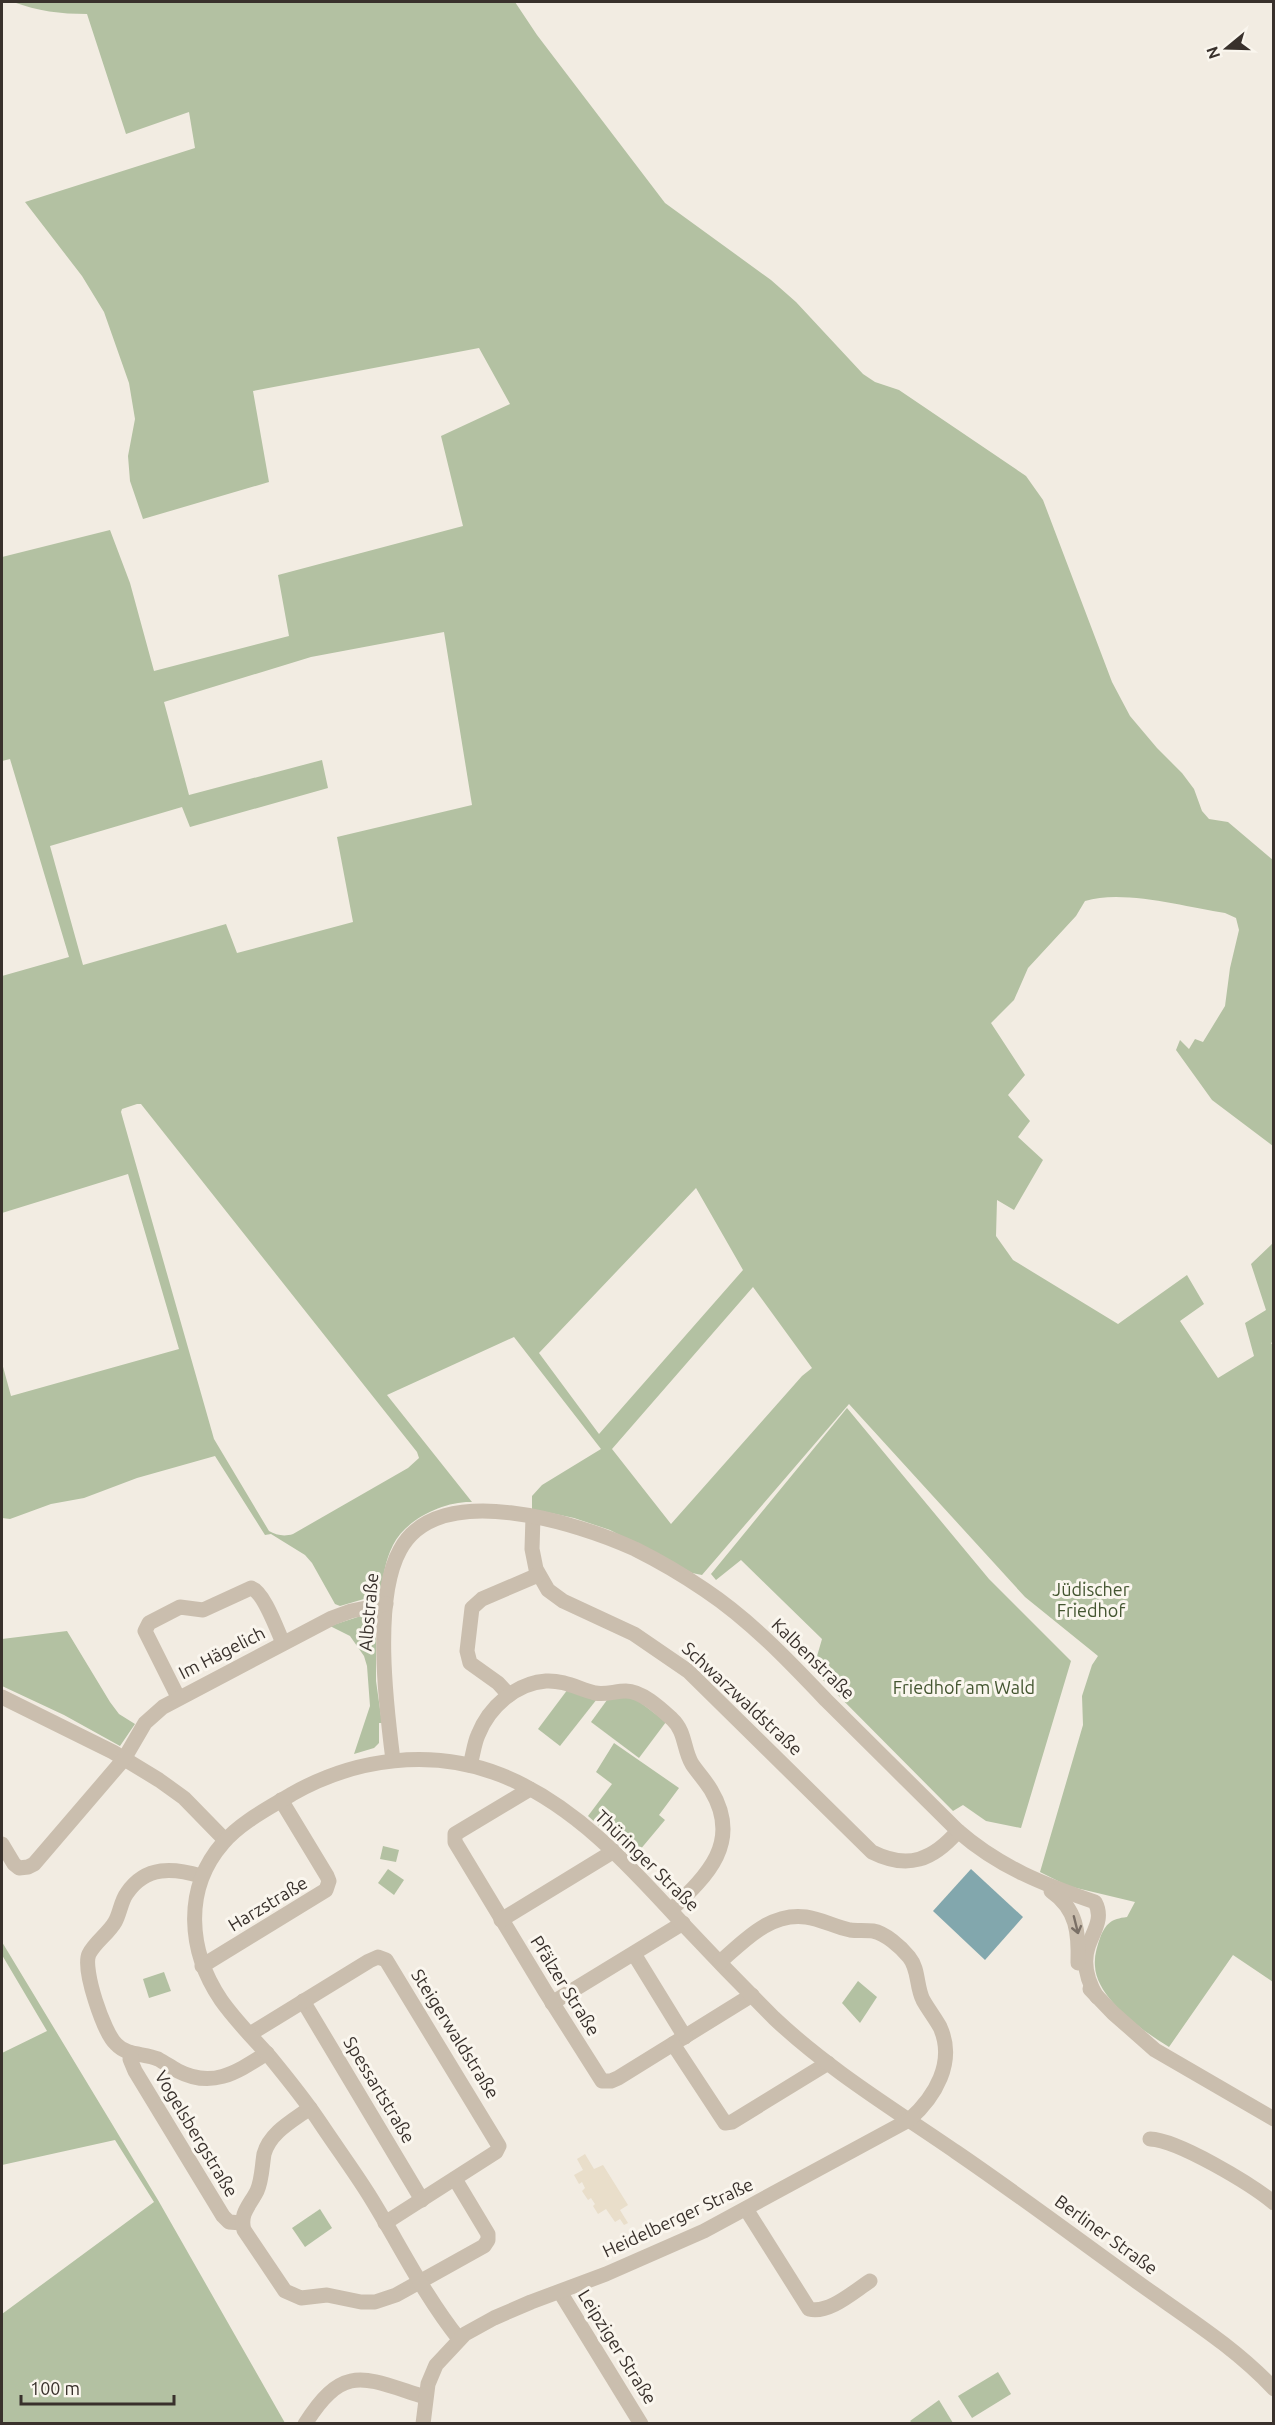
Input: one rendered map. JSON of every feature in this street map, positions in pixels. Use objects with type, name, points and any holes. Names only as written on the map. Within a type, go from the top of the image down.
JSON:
[{"type":"street","name":"Kalbenstraße","points":[[468,1511],[533,1517],[585,1530],[633,1548],[706,1590],[747,1623],[798,1671],[958,1831],[985,1853],[1039,1883],[1095,1902],[1099,1915],[1087,1948],[1086,1966],[1088,1979],[1097,1996]]},
{"type":"street","name":"Albstraße","points":[[393,1760],[384,1687],[386,1604],[394,1560],[414,1531],[435,1518],[468,1511]]},
{"type":"street","points":[[509,1695],[498,1683],[470,1663],[467,1651],[470,1614],[472,1608],[482,1599],[538,1575],[532,1549],[533,1517]]},
{"type":"street","name":"Schwarzwaldstraße","points":[[538,1575],[555,1596],[634,1634],[693,1675],[872,1852],[894,1860],[914,1860],[939,1852],[958,1831]]},
{"type":"street","name":"Im Hägelich","points":[[178,1697],[145,1627],[180,1607],[203,1610],[251,1588],[255,1589],[261,1596],[283,1643]]},
{"type":"street","name":"Im Hägelich","points":[[2,1844],[19,1868],[34,1864],[124,1758],[154,1714],[178,1697],[332,1618],[351,1611],[386,1604]]},
{"type":"street","points":[[470,1766],[478,1735],[484,1723],[509,1695],[526,1686],[546,1681],[561,1682],[594,1692],[634,1692],[666,1714],[681,1730],[691,1762],[717,1802],[723,1831],[715,1862],[703,1879],[671,1910]]},
{"type":"street","points":[[2,1697],[124,1758],[184,1798],[225,1840]]},
{"type":"street","name":"Thüringer Straße","points":[[459,2339],[420,2282],[385,2223],[310,2108],[221,2000],[202,1966],[196,1944],[195,1900],[201,1876],[225,1840],[247,1822],[281,1800],[315,1782],[344,1770],[393,1760],[426,1760],[470,1766],[500,1774],[530,1789],[569,1813],[614,1851],[778,2021],[828,2063],[909,2120]]},
{"type":"street","name":"Pfälzer Straße","points":[[530,1789],[454,1837],[460,1852],[501,1920],[602,2081],[611,2081],[752,1995]]},
{"type":"street","name":"Harzstraße","points":[[202,1966],[326,1890],[329,1881],[327,1876],[281,1800]]},
{"type":"street","points":[[501,1920],[614,1851]]},
{"type":"street","points":[[201,1876],[179,1869],[169,1869],[159,1870],[143,1878],[127,1893],[112,1928],[89,1953],[88,1971],[107,2032],[114,2043],[130,2053],[148,2055],[180,2072],[212,2079],[234,2074],[267,2053]]},
{"type":"street","points":[[1039,1883],[1059,1896],[1071,1911],[1078,1930],[1078,1962],[1086,1985],[1130,2029],[1169,2059],[1274,2119]]},
{"type":"street","points":[[720,1962],[761,1927],[798,1916],[852,1930],[874,1931],[908,1955],[913,1963],[918,1989],[940,2028],[945,2052],[940,2080],[921,2109],[909,2120]]},
{"type":"street","points":[[552,2003],[683,1923]]},
{"type":"street","points":[[634,1954],[725,2123],[732,2122],[828,2063]]},
{"type":"street","name":"Steigerwaldstraße","points":[[250,2034],[369,1960],[378,1958],[386,1960],[499,2142],[496,2152],[385,2223]]},
{"type":"street","name":"Spessartstraße","points":[[303,2001],[422,2200]]},
{"type":"street","name":"Vogelsbergstraße","points":[[130,2053],[135,2071],[224,2216],[229,2222],[242,2223]]},
{"type":"street","points":[[310,2108],[279,2131],[270,2142],[265,2151],[259,2186],[246,2208],[242,2223],[244,2230],[279,2284],[293,2295],[301,2298],[333,2296],[361,2302],[375,2302],[396,2295],[480,2249],[488,2240],[488,2234],[455,2179]]},
{"type":"street","name":"Heidelberger Straße","points":[[423,2424],[425,2397],[436,2365],[459,2339],[494,2318],[679,2243],[909,2120]]},
{"type":"street","name":"Berliner Straße","points":[[909,2120],[1188,2319],[1254,2370],[1274,2390]]},
{"type":"street","points":[[1150,2139],[1165,2141],[1237,2177],[1274,2203]]},
{"type":"street","points":[[746,2209],[809,2309],[814,2310],[832,2305],[870,2282]]},
{"type":"street","name":"Leipziger Straße","points":[[560,2292],[641,2424]]},
{"type":"street","points":[[305,2424],[318,2404],[335,2386],[351,2380],[380,2383],[425,2397]]},
{"type":"green space","name":"Jüdischer Friedhof","points":[[13,2],[515,2],[537,35],[665,203],[771,280],[796,302],[863,374],[875,382],[899,390],[1026,476],[1043,500],[1112,682],[1130,716],[1182,773],[1194,789],[1202,811],[1209,819],[1228,822],[1273,860],[1273,1146],[1212,1100],[1176,1050],[1180,1040],[1189,1049],[1195,1039],[1203,1042],[1225,1006],[1230,968],[1239,930],[1236,918],[1225,913],[1135,898],[1100,898],[1085,901],[1076,916],[1028,968],[1014,1000],[991,1023],[1025,1075],[1008,1095],[1030,1121],[1018,1137],[1043,1160],[1014,1210],[997,1200],[996,1236],[1013,1260],[1118,1324],[1187,1275],[1204,1304],[1180,1321],[1218,1378],[1254,1356],[1245,1323],[1266,1310],[1251,1264],[1273,1243],[1274,1341],[1271,1343],[1274,1347],[1273,1982],[1233,1955],[1169,2047],[1147,2033],[1123,2013],[1103,1990],[1097,1978],[1095,1959],[1102,1933],[1110,1923],[1127,1917],[1135,1902],[1068,1886],[1040,1872],[1083,1725],[1082,1696],[1092,1665],[1098,1656],[1025,1597],[849,1404],[702,1575],[692,1573],[610,1530],[574,1518],[532,1509],[532,1496],[542,1485],[601,1449],[514,1337],[387,1395],[472,1502],[461,1502],[438,1508],[407,1527],[390,1551],[381,1594],[340,1606],[335,1604],[305,1555],[271,1534],[265,1535],[215,1456],[137,1478],[84,1498],[51,1504],[10,1519],[2,1518],[2,1363],[11,1396],[179,1349],[128,1174],[2,1213],[2,976],[69,957],[10,759],[2,761],[2,557],[110,530],[130,583],[154,671],[289,636],[278,575],[463,526],[441,436],[510,404],[479,348],[253,391],[269,482],[143,519],[130,481],[128,456],[135,419],[129,383],[104,312],[82,276],[25,202],[195,148],[189,112],[126,134],[87,14],[49,11]],"holes":[[[444,632],[472,805],[337,837],[353,922],[237,953],[226,924],[83,965],[50,846],[182,807],[190,827],[328,788],[322,760],[189,795],[164,702],[311,657]],[[141,1104],[417,1452],[419,1458],[408,1468],[293,1534],[280,1535],[269,1531],[214,1439],[122,1109]],[[696,1188],[743,1270],[599,1434],[539,1353]],[[753,1287],[812,1368],[802,1376],[671,1524],[612,1449]]]},
{"type":"green space","name":"Friedhof am Wald","points":[[847,1408],[989,1579],[1071,1661],[1021,1828],[986,1821],[963,1805],[953,1811],[813,1670],[822,1639],[741,1560],[716,1580],[711,1574]]},
{"type":"green space","points":[[370,1613],[376,1624],[376,1681],[382,1723],[379,1723],[379,1743],[374,1748],[354,1754],[370,1706],[367,1666],[364,1656],[350,1636],[330,1626]]},
{"type":"green space","points":[[67,1631],[110,1702],[119,1714],[135,1724],[120,1746],[64,1715],[2,1686],[2,1639]]},
{"type":"green space","points":[[568,1689],[597,1699],[560,1746],[538,1729]]},
{"type":"green space","points":[[625,1697],[636,1699],[666,1722],[639,1758],[591,1722],[607,1700]]},
{"type":"green space","points":[[614,1743],[679,1788],[659,1815],[665,1820],[634,1857],[588,1816],[612,1784],[596,1772]]},
{"type":"green space","points":[[383,1846],[399,1850],[396,1862],[380,1859]]},
{"type":"green space","points":[[388,1869],[404,1880],[394,1895],[378,1883]]},
{"type":"green space","points":[[2,1942],[158,2200],[285,2423],[2,2423],[2,2314],[154,2202],[115,2140],[2,2165],[2,2053],[47,2031],[2,1955]]},
{"type":"green space","points":[[164,1972],[171,1991],[149,1998],[143,1979]]},
{"type":"green space","points":[[858,1981],[877,1997],[860,2023],[842,2003]]},
{"type":"green space","points":[[320,2209],[332,2228],[305,2247],[292,2228]]},
{"type":"green space","points":[[998,2372],[1011,2394],[972,2418],[958,2396]]},
{"type":"green space","points":[[939,2400],[953,2423],[912,2423],[910,2421]]},
{"type":"shaded area","points":[[585,2154],[594,2169],[603,2165],[628,2205],[620,2210],[628,2223],[624,2225],[620,2219],[615,2222],[606,2209],[598,2214],[591,2198],[588,2200],[582,2191],[585,2188],[582,2182],[579,2184],[574,2175],[583,2170],[577,2159]]},
{"type":"water","points":[[971,1869],[1023,1917],[985,1960],[933,1911]]}]
